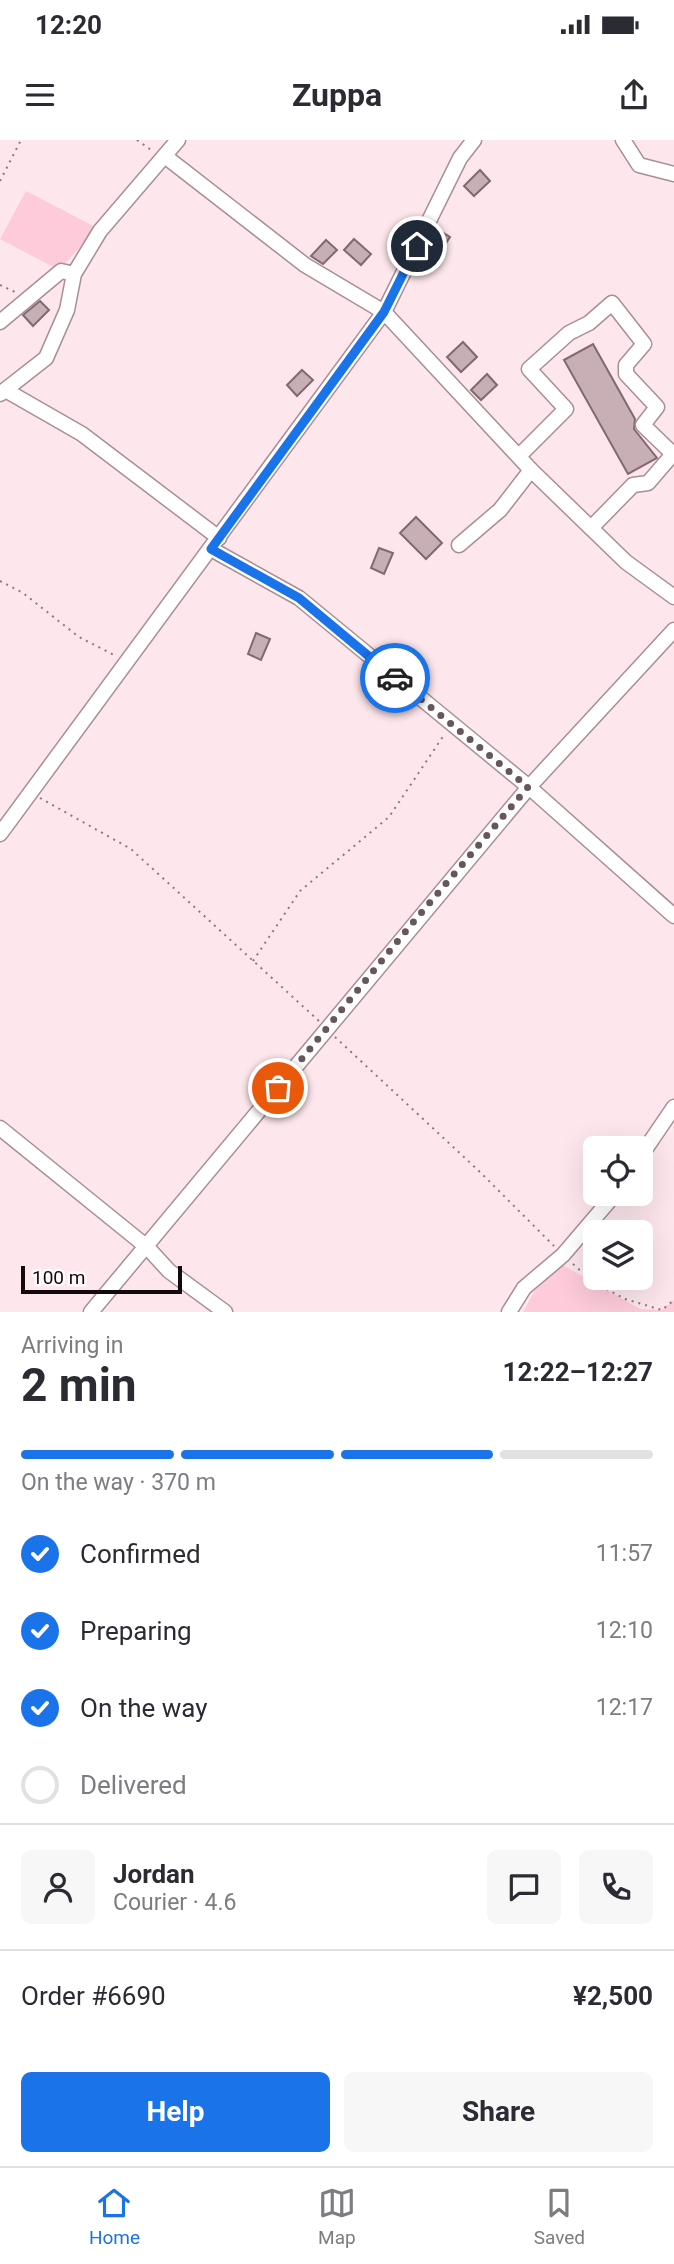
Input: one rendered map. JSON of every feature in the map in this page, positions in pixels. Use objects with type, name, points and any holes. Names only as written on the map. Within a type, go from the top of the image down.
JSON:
[{"type":"street","points":[[178,140],[100,231],[74,274],[67,310],[46,358],[3,392],[82,434],[215,544],[299,598],[528,787],[674,916]]},
{"type":"street","points":[[0,834],[384,312],[460,158],[474,140]]},
{"type":"street","points":[[623,140],[639,165],[674,174]]},
{"type":"street","points":[[165,158],[305,265],[384,312],[531,470],[626,562],[674,597]]},
{"type":"street","points":[[0,322],[61,271],[74,274]]},
{"type":"street","points":[[519,456],[566,409],[529,369],[569,333],[589,323],[612,303],[644,344],[626,365],[626,374],[657,407],[643,425],[673,454],[648,483],[633,485],[591,528]]},
{"type":"street","points":[[458,545],[500,510],[531,470]]},
{"type":"street","points":[[91,1312],[528,787],[674,630]]},
{"type":"street","points":[[653,1138],[674,1107]]},
{"type":"street","points":[[0,1128],[147,1247],[169,1271],[225,1312]]},
{"type":"street","points":[[509,1312],[524,1288],[563,1255],[605,1206]]},
{"type":"path","points":[[0,181],[20,140]]},
{"type":"path","points":[[137,140],[165,158]]},
{"type":"path","points":[[0,581],[23,593],[79,636],[127,662]]},
{"type":"path","points":[[253,962],[300,891],[389,817],[451,724]]},
{"type":"path","points":[[30,793],[131,849],[480,1172],[592,1281],[625,1299],[662,1310],[674,1300]]},
{"type":"shaded area","points":[[26,191],[97,228],[59,270],[0,239]]},
{"type":"shaded area","points":[[561,1264],[583,1277],[583,1290],[607,1290],[640,1309],[662,1310],[674,1300],[674,1312],[523,1312],[534,1292]]},
{"type":"building","points":[[480,170],[490,181],[474,196],[464,186]]},
{"type":"building","points":[[437,229],[450,237],[438,255],[426,248]]},
{"type":"building","points":[[354,239],[371,254],[361,265],[344,250]]},
{"type":"building","points":[[326,240],[337,250],[323,264],[311,256]]},
{"type":"building","points":[[40,301],[49,310],[33,326],[23,315]]},
{"type":"building","points":[[463,342],[477,357],[461,372],[447,357]]},
{"type":"building","points":[[593,344],[635,419],[634,429],[657,458],[628,474],[564,360]]},
{"type":"building","points":[[302,370],[313,380],[297,396],[287,385]]},
{"type":"building","points":[[487,374],[497,385],[481,400],[471,390]]},
{"type":"building","points":[[416,517],[442,543],[426,559],[400,533]]},
{"type":"building","points":[[379,548],[393,553],[384,574],[371,568]]},
{"type":"building","points":[[256,633],[270,639],[261,660],[248,654]]},
{"type":"way so far","points":[[278,1088],[528,787],[395,678]]},
{"type":"route","points":[[395,678],[299,598],[211,549],[384,312],[417,246]]}]
